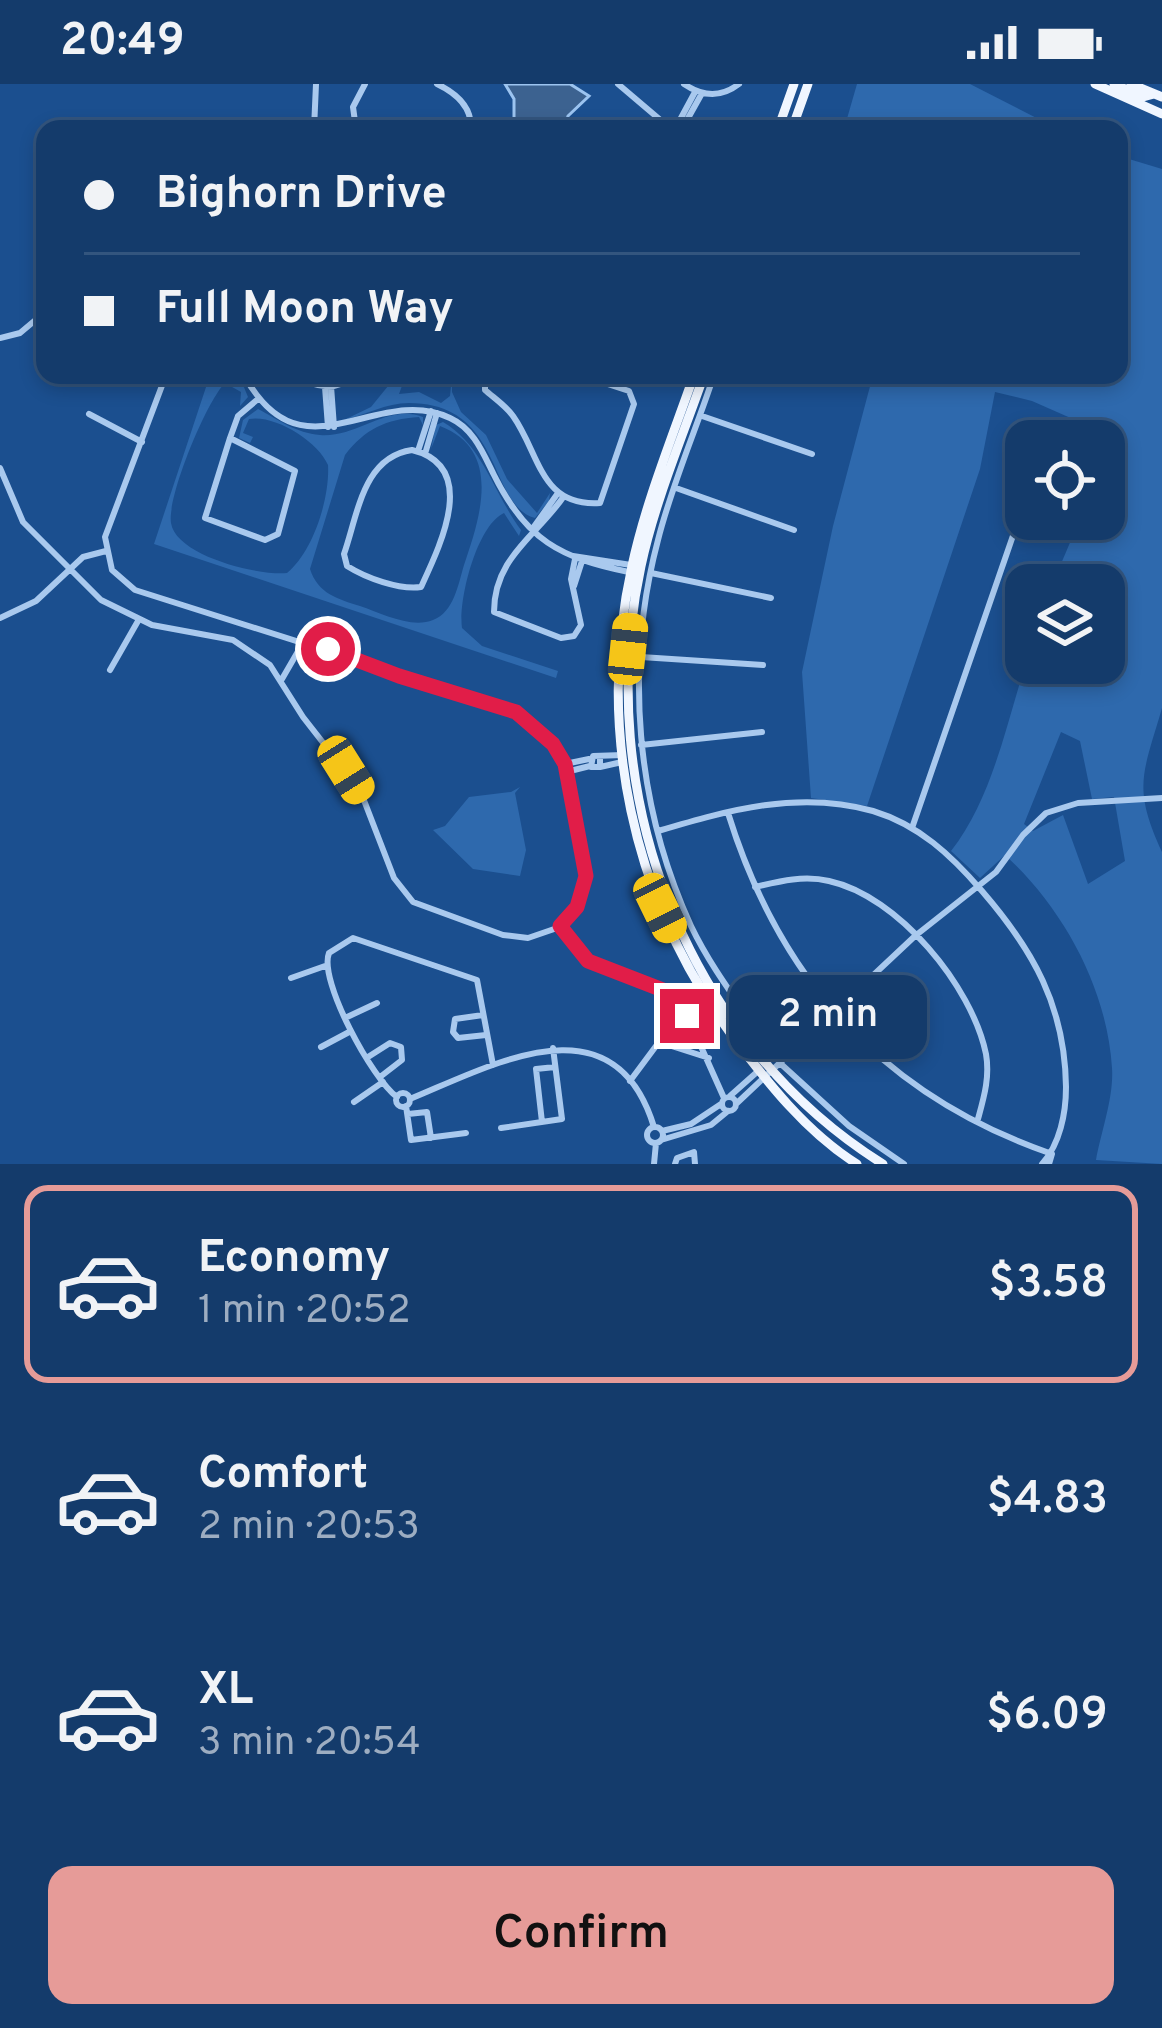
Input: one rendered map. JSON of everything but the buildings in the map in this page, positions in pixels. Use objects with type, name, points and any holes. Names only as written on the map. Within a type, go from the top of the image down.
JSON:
[{"type":"main road","points":[[781,120],[794,84]]},
{"type":"main road","points":[[795,120],[808,84]]},
{"type":"main road","points":[[1131,84],[1158,96]]},
{"type":"main road","points":[[1105,85],[1143,97],[1158,96]]},
{"type":"main road","points":[[1105,85],[1162,114]]},
{"type":"main road","points":[[691,384],[620,646],[621,757],[630,819],[660,908],[710,1005],[770,1067],[801,1118],[857,1164]]},
{"type":"main road","points":[[701,384],[639,570],[628,692],[639,805],[656,868],[723,1010],[811,1113],[883,1164]]},
{"type":"street","points":[[314,120],[316,84]]},
{"type":"street","points":[[355,120],[353,106],[365,84]]},
{"type":"street","points":[[618,84],[664,120]]},
{"type":"street","points":[[684,84],[698,93],[716,95],[739,84]]},
{"type":"street","points":[[441,85],[463,102],[471,120]]},
{"type":"street","points":[[682,120],[698,93]]},
{"type":"street","points":[[0,338],[20,333],[36,320]]},
{"type":"street","points":[[0,468],[17,514],[100,600],[138,620],[233,640],[254,652],[282,679],[302,717],[359,790],[394,878],[413,902],[514,938],[542,935],[560,926],[577,907],[586,876],[566,768],[553,744],[516,712],[136,590],[112,570],[105,537],[163,384]]},
{"type":"street","points":[[249,384],[259,400],[280,416],[312,427],[332,427],[380,412],[434,412],[455,420],[477,440],[514,513],[531,531],[577,558],[771,598]]},
{"type":"street","points":[[310,384],[333,384]]},
{"type":"street","points":[[485,384],[485,390],[512,414],[539,475],[561,495],[600,503],[634,404],[629,391],[608,384]]},
{"type":"street","points":[[711,384],[676,488],[639,570],[641,746],[658,831],[692,928],[770,1067],[904,1164]]},
{"type":"street","points":[[328,386],[332,427]]},
{"type":"street","points":[[230,438],[295,471],[278,534],[265,540],[205,518],[230,438],[238,416],[259,400]]},
{"type":"street","points":[[421,453],[434,412]]},
{"type":"street","points":[[89,414],[142,442]]},
{"type":"street","points":[[701,415],[812,454]]},
{"type":"street","points":[[394,453],[421,453],[446,469],[452,500],[421,587],[410,589],[357,572],[347,566],[344,554],[374,467],[394,453]]},
{"type":"street","points":[[676,488],[794,530]]},
{"type":"street","points":[[561,495],[513,549],[494,612],[561,638],[574,636],[581,625],[574,586],[577,558]]},
{"type":"street","points":[[912,828],[1012,540]]},
{"type":"street","points":[[0,618],[36,601],[83,557],[106,553]]},
{"type":"street","points":[[110,670],[138,620]]},
{"type":"street","points":[[282,679],[304,641]]},
{"type":"street","points":[[640,657],[763,665]]},
{"type":"street","points":[[641,746],[762,732]]},
{"type":"street","points":[[566,768],[600,757],[621,757]]},
{"type":"street","points":[[600,757],[600,766]]},
{"type":"street","points":[[590,762],[600,766],[621,757]]},
{"type":"street","points":[[621,757],[639,805]]},
{"type":"street","points":[[658,1135],[691,1124],[728,1102],[915,936],[979,887],[1046,813],[1078,803],[1162,798]]},
{"type":"street","points":[[658,831],[772,802],[807,800],[875,812],[942,847],[1036,960],[1057,1013],[1066,1098],[1046,1164]]},
{"type":"street","points":[[728,813],[755,887],[797,968],[832,1012],[918,1088],[1052,1154]]},
{"type":"street","points":[[755,887],[796,878],[827,880],[884,902],[959,991],[977,1026],[988,1082],[978,1119]]},
{"type":"street","points":[[560,926],[598,967],[675,997],[709,1058],[716,1087],[728,1102]]},
{"type":"street","points":[[466,1133],[411,1140],[404,1094],[397,1097],[381,1079],[351,1031],[325,966],[329,953],[353,938],[363,939],[469,975],[480,988],[493,1065]]},
{"type":"street","points":[[291,978],[325,966]]},
{"type":"street","points":[[345,1018],[376,1003]]},
{"type":"street","points":[[770,1067],[796,1039],[832,1012]]},
{"type":"street","points":[[483,1015],[455,1019],[453,1032],[458,1038],[486,1035]]},
{"type":"street","points":[[321,1048],[351,1031]]},
{"type":"street","points":[[631,1082],[658,1042],[709,1058]]},
{"type":"street","points":[[354,1102],[402,1060],[401,1047],[390,1043],[368,1058]]},
{"type":"street","points":[[501,1128],[562,1119],[553,1048]]},
{"type":"street","points":[[408,1107],[532,1050],[590,1054],[631,1082],[658,1135],[654,1164]]},
{"type":"street","points":[[542,1122],[536,1069],[555,1066]]},
{"type":"street","points":[[408,1107],[427,1112],[430,1138]]},
{"type":"street","points":[[675,1164],[677,1158],[694,1152],[698,1156],[695,1164]]},
{"type":"shaded area","points":[[505,84],[570,84],[589,96],[567,120],[514,120],[514,99]]},
{"type":"shaded area","points":[[857,84],[970,84],[1040,120],[847,120]]},
{"type":"shaded area","points":[[1128,159],[1162,169],[1162,708],[1144,795],[1162,852],[1162,1164],[1096,1160],[1112,1068],[1101,1008],[1078,951],[1045,899],[1005,855],[980,878],[951,851],[987,785],[1020,684],[1125,684],[1125,564],[1061,564],[1071,540],[1125,540],[1125,420],[1075,420],[1032,401],[995,392],[980,469],[867,806],[811,798],[802,672],[833,526],[871,384],[1128,384]],"holes":[[[1061,732],[1080,741],[1092,799],[1114,797],[1125,861],[1088,884],[1063,815],[1033,831],[1024,824]]]},
{"type":"shaded area","points":[[207,384],[224,384],[189,450],[171,523],[176,535],[203,554],[258,571],[287,573],[305,552],[323,508],[328,465],[305,439],[270,421],[249,419],[243,433],[253,437],[250,443],[239,438],[243,420],[258,409],[295,429],[334,435],[397,414],[423,417],[423,425],[419,417],[377,427],[345,455],[310,569],[318,584],[337,598],[406,621],[433,620],[446,611],[457,589],[476,527],[482,487],[473,451],[460,437],[440,426],[431,449],[436,425],[443,422],[457,432],[468,444],[478,457],[521,530],[519,536],[504,513],[485,532],[466,582],[462,628],[482,646],[558,671],[556,678],[154,544]]},
{"type":"shaded area","points":[[227,384],[243,384],[248,397],[240,406],[241,392]]},
{"type":"shaded area","points":[[390,384],[403,384],[399,394],[419,392],[441,403],[450,396],[452,384],[461,412],[486,435],[507,479],[537,513],[550,493],[549,501],[535,518],[520,510],[478,436],[462,419],[440,407],[400,404],[344,420],[371,407]]},
{"type":"shaded area","points":[[520,787],[515,793],[526,850],[520,876],[473,869],[433,830],[445,826],[469,797]]},
{"type":"route","points":[[328,649],[516,712],[553,744],[565,764],[586,876],[577,907],[560,926],[588,961],[668,992],[687,1016]]}]
